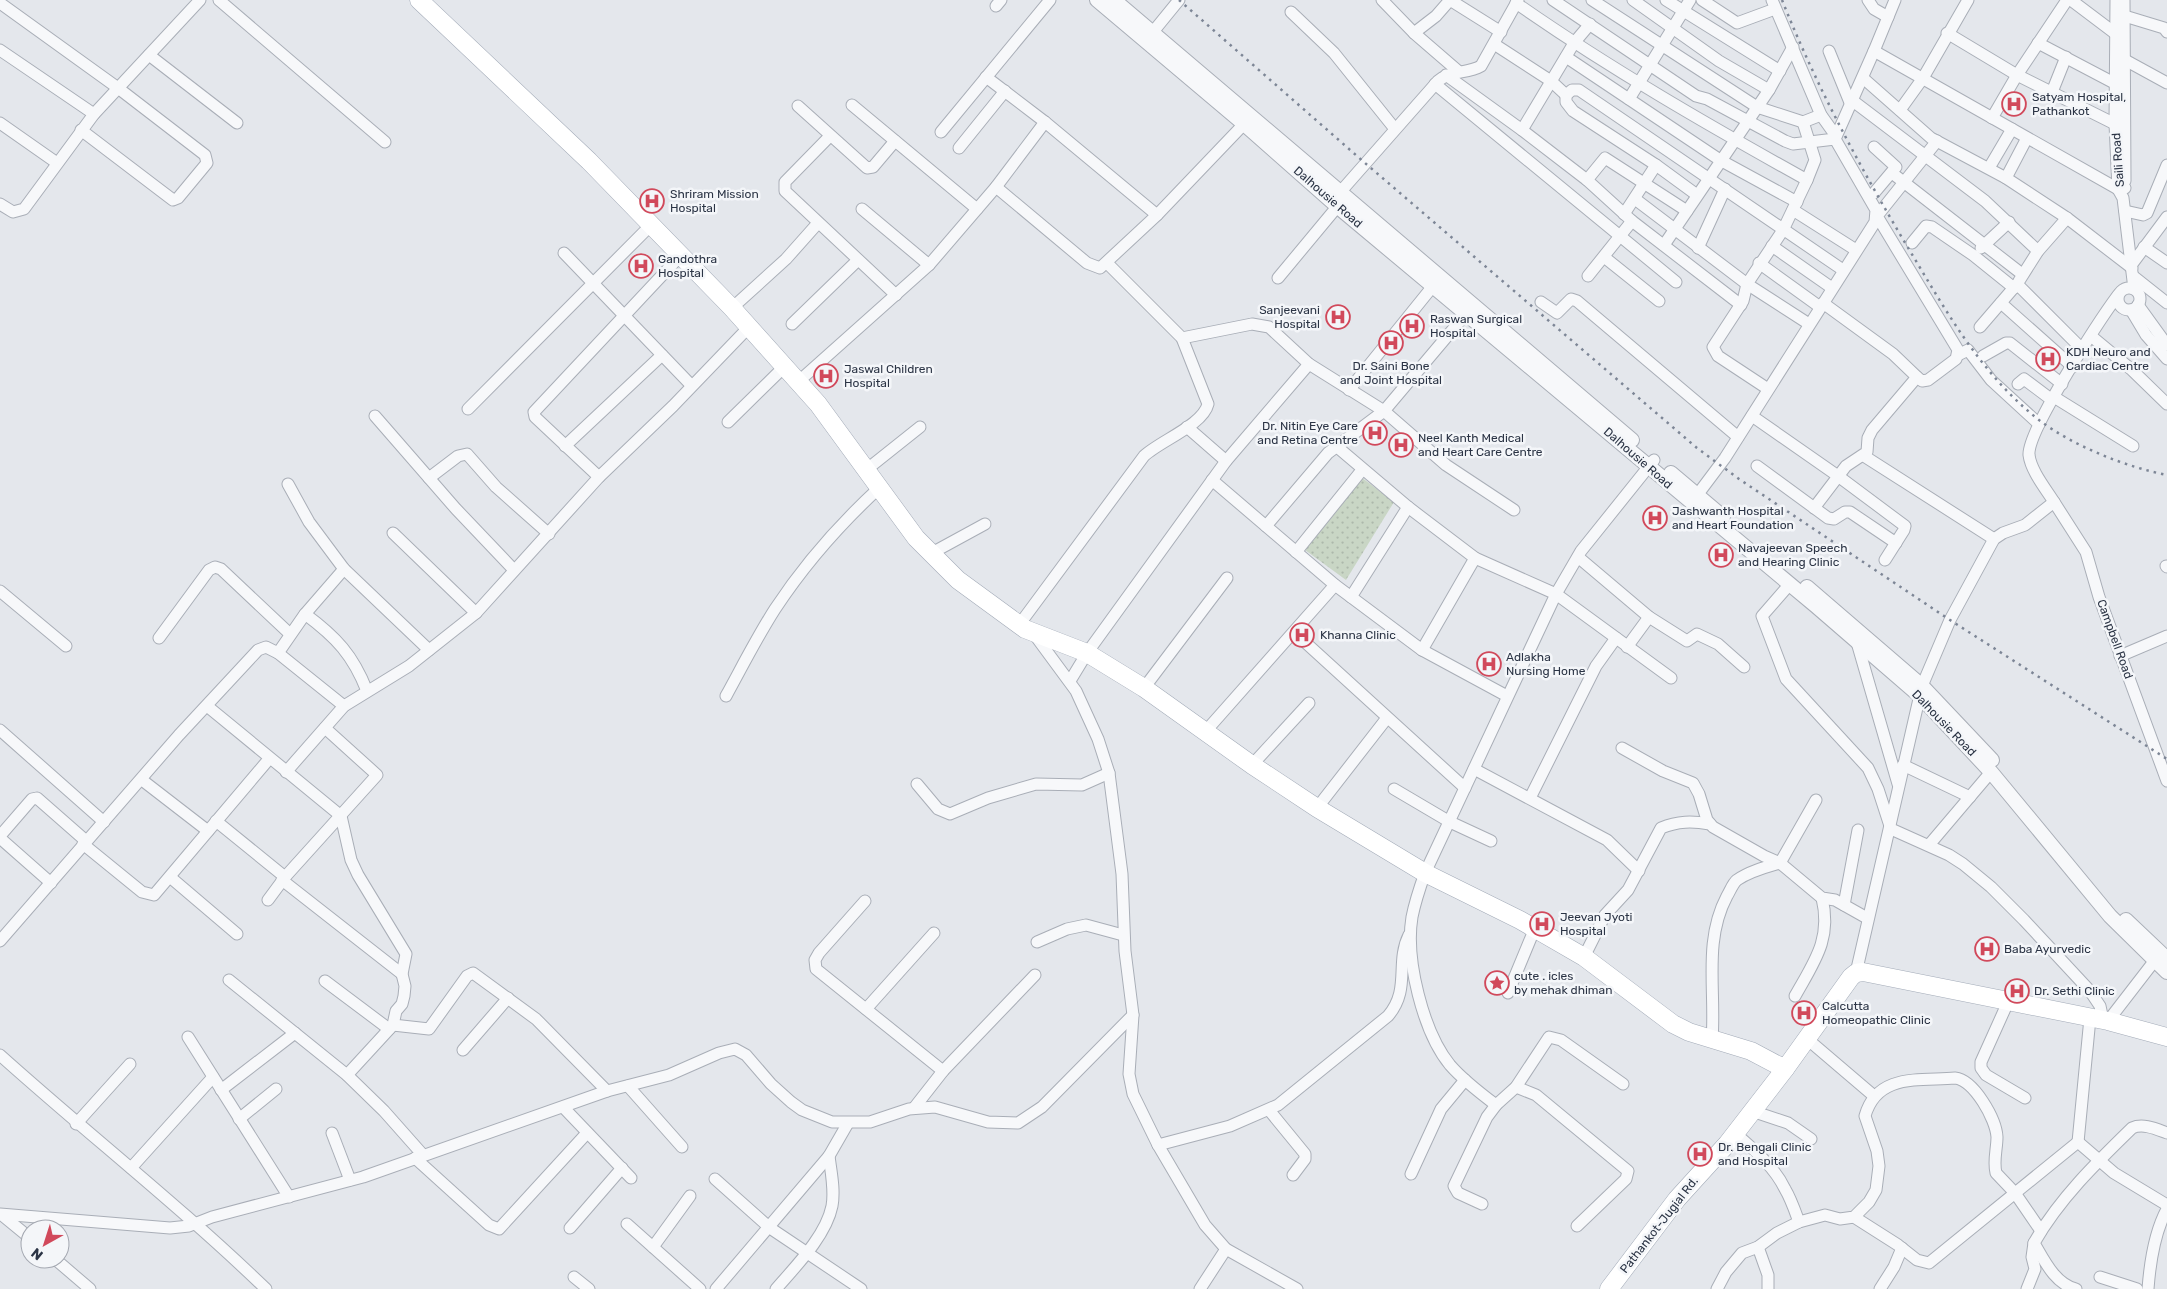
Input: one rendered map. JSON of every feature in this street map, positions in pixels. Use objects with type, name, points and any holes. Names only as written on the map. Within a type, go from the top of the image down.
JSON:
[{"type":"main road","points":[[419,0],[589,161],[682,254],[799,382],[930,554],[958,580],[1026,629],[1088,653],[1144,688],[1252,765],[1317,808],[1425,873],[1535,928],[1584,957],[1673,1024],[1712,1040],[1750,1051],[1785,1068]]},
{"type":"main road","points":[[1856,973],[1872,973],[2100,1020],[2167,1037]]},
{"type":"main road","name":"Pathankot-Jugial Rd.","points":[[1609,1289],[1676,1199],[1735,1133],[1856,973]]},
{"type":"street","points":[[0,204],[13,212],[24,209],[94,114],[200,0]]},
{"type":"street","points":[[219,0],[385,142]]},
{"type":"street","points":[[941,132],[1050,0]]},
{"type":"street","name":"Dalhousie Road","points":[[1097,0],[1149,37],[1652,463],[1857,642],[1921,691],[2057,847],[2126,921],[2162,955],[2167,972]]},
{"type":"street","name":"Dalhousie Road","points":[[1114,0],[1149,37],[1244,124],[1338,199],[1433,286],[1470,310]]},
{"type":"street","points":[[1149,37],[1179,0]]},
{"type":"street","points":[[1382,0],[1414,33],[1458,71]]},
{"type":"street","points":[[1414,33],[1436,16],[1450,0],[1501,32]]},
{"type":"street","points":[[1554,0],[1696,96],[1707,99],[1789,143],[1810,143],[1836,138]]},
{"type":"street","points":[[1592,0],[1757,107],[1804,122],[1821,115]]},
{"type":"street","points":[[1633,0],[1647,4],[1673,28],[1720,61],[1769,90]]},
{"type":"street","points":[[1666,0],[1780,71]]},
{"type":"street","points":[[1629,99],[1690,0]]},
{"type":"street","points":[[1702,0],[1737,23],[1774,5],[1821,115],[1836,138],[1877,216],[1958,350],[1958,355]]},
{"type":"street","points":[[1868,0],[1874,9],[1888,17]]},
{"type":"street","points":[[1836,138],[1864,78],[1895,0]]},
{"type":"street","points":[[1900,110],[1923,78],[1947,33],[1968,0]]},
{"type":"street","points":[[1992,118],[2038,43],[2069,0],[2116,34]]},
{"type":"street","name":"Saili Road","points":[[2116,0],[2120,14],[2116,34],[2115,124],[2134,289]]},
{"type":"street","points":[[1874,51],[2122,192],[2125,60],[2120,14],[2124,0]]},
{"type":"street","points":[[1278,278],[1338,199],[1395,129],[1435,84],[1446,75],[1481,66],[1517,2],[1574,44],[1692,116],[1806,180]]},
{"type":"street","points":[[0,3],[118,88],[206,157],[206,167],[178,198],[171,199],[82,130]]},
{"type":"street","points":[[1291,12],[1338,58],[1395,129]]},
{"type":"street","points":[[2120,14],[2166,28]]},
{"type":"street","points":[[1522,130],[1574,44],[1590,24]]},
{"type":"street","points":[[1947,33],[2018,74],[2115,124]]},
{"type":"street","points":[[2038,43],[2116,84]]},
{"type":"street","points":[[1494,44],[1551,81],[1566,94],[1566,102],[1573,111],[1656,165],[1697,196]]},
{"type":"street","points":[[1664,245],[1769,90],[1793,47]]},
{"type":"street","points":[[1829,51],[1852,103],[1985,201],[2038,251]]},
{"type":"street","points":[[2,55],[94,114]]},
{"type":"street","points":[[149,55],[237,123]]},
{"type":"street","points":[[1566,57],[1720,160],[1795,206],[1856,250]]},
{"type":"street","points":[[2052,92],[2066,57]]},
{"type":"street","points":[[2125,60],[2167,84]]},
{"type":"street","points":[[1446,75],[1587,180],[1628,217],[1741,305]]},
{"type":"street","points":[[986,78],[1045,122],[1157,215]]},
{"type":"street","points":[[1864,78],[1937,141],[2006,178],[2067,218],[2132,270],[2167,303]]},
{"type":"street","points":[[1435,84],[1676,282]]},
{"type":"street","points":[[1566,94],[1572,90],[1579,90],[1843,270]]},
{"type":"street","points":[[959,148],[1005,91]]},
{"type":"street","points":[[852,105],[977,209]]},
{"type":"street","points":[[798,106],[869,169],[895,141]]},
{"type":"street","points":[[799,382],[929,265],[996,187],[1045,122]]},
{"type":"street","points":[[1768,389],[1718,356],[1713,350],[1741,305],[1747,284],[1759,263],[1783,230],[1814,160],[1804,122]]},
{"type":"street","points":[[0,123],[57,163]]},
{"type":"street","points":[[996,187],[1091,266],[1100,268],[1157,215],[1244,124]]},
{"type":"street","points":[[1989,168],[2012,129]]},
{"type":"street","points":[[830,136],[784,185],[787,194],[896,295]]},
{"type":"street","points":[[2006,178],[2027,138]]},
{"type":"street","points":[[1694,500],[1752,416],[1877,216],[1937,141]]},
{"type":"street","points":[[1874,147],[1896,167],[1874,192]]},
{"type":"street","points":[[1587,180],[1605,158],[1687,211]]},
{"type":"street","points":[[1588,276],[1620,237],[1635,199],[1656,165]]},
{"type":"street","points":[[2125,211],[2143,215],[2147,213],[2167,165]]},
{"type":"street","points":[[1892,173],[1985,245],[2017,282],[2083,350]]},
{"type":"street","points":[[1698,248],[1725,189]]},
{"type":"street","points":[[1635,199],[1747,284],[1809,324]]},
{"type":"street","points":[[862,208],[929,265]]},
{"type":"street","points":[[2132,270],[2144,247],[2163,231],[2167,217]]},
{"type":"street","points":[[1980,327],[2001,303],[2038,251],[2067,218]]},
{"type":"street","points":[[1973,255],[2009,222]]},
{"type":"street","points":[[732,308],[786,259],[818,223]]},
{"type":"street","points":[[468,409],[652,224]]},
{"type":"street","points":[[1912,243],[1926,226],[1929,226],[2017,282]]},
{"type":"street","points":[[1772,246],[1832,288]]},
{"type":"street","points":[[2144,247],[2167,263]]},
{"type":"street","points":[[564,253],[691,385]]},
{"type":"street","points":[[599,477],[535,418],[534,412],[682,254]]},
{"type":"street","points":[[1604,257],[1659,301]]},
{"type":"street","points":[[792,324],[858,260]]},
{"type":"street","points":[[1107,263],[1182,338],[1208,401],[1204,412],[1187,426],[1152,448],[1139,462],[1026,629],[1070,681],[1098,739],[1109,773],[1122,874],[1124,934],[1133,1015],[1130,1084],[1138,1106],[1158,1145],[1205,1225],[1226,1249],[1297,1289]]},
{"type":"street","points":[[1759,263],[1894,354],[1922,381],[1928,380],[1958,355],[1968,350],[1991,380],[2038,424]]},
{"type":"street","points":[[1349,390],[1433,286]]},
{"type":"street","points":[[2125,289],[2134,289],[2140,300],[2135,307],[2122,308],[2118,295],[2125,289]]},
{"type":"street","name":"Campbell Road","points":[[2118,295],[2101,318],[2038,424],[2029,456],[2054,502],[2086,552],[2120,656],[2167,781]]},
{"type":"street","points":[[1540,302],[1557,313],[1570,299],[1577,301],[1738,437]]},
{"type":"street","points":[[2001,303],[2073,366]]},
{"type":"street","points":[[2135,307],[2167,345]]},
{"type":"street","points":[[2135,307],[2146,335],[2167,360]]},
{"type":"street","points":[[1266,526],[1322,459],[1336,446],[1384,411],[1470,310]]},
{"type":"street","points":[[1182,338],[1260,324],[1273,329],[1309,364],[1384,411],[1446,465],[1514,510]]},
{"type":"street","points":[[286,772],[344,706],[409,666],[476,613],[599,477],[749,327]]},
{"type":"street","points":[[2091,336],[2132,370],[2167,404]]},
{"type":"street","points":[[1983,356],[2006,343],[2010,343],[2062,384]]},
{"type":"street","points":[[566,446],[662,356]]},
{"type":"street","points":[[1070,681],[1088,653],[1226,461],[1309,364]]},
{"type":"street","points":[[728,422],[785,366]]},
{"type":"street","points":[[1814,508],[1849,463],[1864,456],[1869,449],[1868,438],[1872,430],[1917,377]]},
{"type":"street","points":[[2018,384],[2024,378],[2053,399],[2133,446]]},
{"type":"street","points":[[374,416],[514,570]]},
{"type":"street","points":[[1752,416],[1838,476],[1904,526],[1885,560]]},
{"type":"street","points":[[1187,426],[1226,461]]},
{"type":"street","points":[[866,470],[920,427]]},
{"type":"street","points":[[1336,446],[1362,470],[1474,558],[1556,594],[1670,678]]},
{"type":"street","points":[[429,478],[458,456],[467,454],[496,486],[549,534]]},
{"type":"street","points":[[1864,456],[1994,539]]},
{"type":"street","points":[[1158,1145],[1230,1126],[1269,1110],[1292,1096],[1394,1009],[1399,1001],[1404,950],[1411,931],[1416,902],[1425,873],[1507,696],[1556,594],[1578,557],[1652,463]]},
{"type":"street","points":[[1757,466],[1831,520],[1845,512],[1853,513],[1896,543]]},
{"type":"street","points":[[1296,552],[1362,470]]},
{"type":"street","points":[[1212,480],[1335,585],[1422,650],[1507,696]]},
{"type":"street","points":[[288,484],[309,522],[344,568],[429,650]]},
{"type":"street","points":[[726,696],[775,610],[796,581],[837,530],[878,488]]},
{"type":"street","name":"Dalhousie Road","points":[[1694,500],[1851,624],[1992,760],[2057,847]]},
{"type":"street","points":[[1856,973],[1867,918],[1891,829],[1921,691],[1950,620],[1994,539],[2003,533],[2025,525],[2054,502]]},
{"type":"street","points":[[1351,597],[1408,507]]},
{"type":"street","points":[[930,554],[985,524]]},
{"type":"street","points":[[393,533],[476,613]]},
{"type":"street","points":[[1578,557],[1649,617],[1687,641],[1697,634],[1718,644],[1744,667]]},
{"type":"street","points":[[1422,650],[1474,558]]},
{"type":"street","points":[[159,638],[210,570],[215,567],[221,569],[290,634]]},
{"type":"street","points":[[278,653],[305,614],[344,568]]},
{"type":"street","points":[[1144,688],[1227,578]]},
{"type":"street","points":[[1790,584],[1762,616],[1781,669],[1791,686],[1868,768],[1878,789],[1891,829],[1929,845],[1963,864],[2024,920],[2090,991],[2100,1006],[2100,1020],[2078,1142],[1930,1263],[1922,1263],[1854,1217]]},
{"type":"street","points":[[1205,732],[1335,585]]},
{"type":"street","points":[[0,591],[66,646]]},
{"type":"street","points":[[305,614],[325,629],[347,652],[357,666],[367,691]]},
{"type":"street","points":[[1628,647],[1649,617]]},
{"type":"street","points":[[1851,624],[1899,786]]},
{"type":"street","points":[[1295,632],[1465,788]]},
{"type":"street","points":[[2120,656],[2167,636]]},
{"type":"street","points":[[1530,798],[1596,666],[1616,638]]},
{"type":"street","points":[[0,941],[84,843],[258,650],[266,647],[278,653],[344,706]]},
{"type":"street","points":[[1252,765],[1309,703]]},
{"type":"street","points":[[207,706],[340,816],[358,875],[406,954],[402,974],[405,986],[404,996],[402,1004],[396,1011],[391,1027],[347,1075]]},
{"type":"street","points":[[1317,808],[1387,718]]},
{"type":"street","points":[[268,900],[283,878],[377,776],[325,728]]},
{"type":"street","points":[[0,730],[104,822]]},
{"type":"street","points":[[1622,748],[1663,771],[1693,783],[1710,824]]},
{"type":"street","points":[[51,883],[0,837],[32,799],[37,798],[84,843],[146,894],[151,896],[157,894],[216,821],[270,759]]},
{"type":"street","points":[[1904,766],[1970,797]]},
{"type":"street","points":[[1474,769],[1607,840],[1639,871]]},
{"type":"street","points":[[1929,845],[1991,772]]},
{"type":"street","points":[[917,784],[938,808],[950,814],[988,798],[1036,784],[1082,785],[1109,773]]},
{"type":"street","points":[[142,780],[208,831]]},
{"type":"street","points":[[1394,788],[1450,822],[1491,841]]},
{"type":"street","points":[[1712,1040],[1714,1011],[1711,964],[1715,930],[1722,905],[1735,881],[1752,871],[1780,863],[1816,800]]},
{"type":"street","points":[[216,821],[402,974]]},
{"type":"street","points":[[1584,957],[1605,915],[1624,896],[1639,871],[1660,828],[1678,822],[1710,824],[1758,853],[1780,863],[1822,898],[1835,900],[1867,918]]},
{"type":"street","points":[[1844,905],[1858,830]]},
{"type":"street","points":[[170,877],[237,934]]},
{"type":"street","points":[[1795,996],[1818,955],[1825,936],[1826,918],[1822,898]]},
{"type":"street","points":[[866,901],[819,953],[814,965],[819,973],[943,1071]]},
{"type":"street","points":[[1037,942],[1067,929],[1086,925],[1124,934]]},
{"type":"street","points":[[1508,992],[1535,928]]},
{"type":"street","points":[[1411,931],[1415,981],[1420,1002],[1442,1053],[1454,1070],[1496,1105]]},
{"type":"street","points":[[866,1009],[934,933]]},
{"type":"street","points":[[2100,1020],[2162,955]]},
{"type":"street","points":[[325,981],[391,1027],[429,1029],[467,976],[472,973],[475,974],[536,1019],[607,1091]]},
{"type":"street","points":[[914,1108],[943,1071],[1035,975]]},
{"type":"street","points":[[229,980],[347,1075],[384,1111],[419,1156],[489,1225],[499,1229],[587,1133]]},
{"type":"street","points":[[463,1050],[508,998]]},
{"type":"street","points":[[2008,1002],[1981,1062],[1981,1068],[1986,1076],[2025,1098]]},
{"type":"street","points":[[1,1215],[170,1228],[197,1224],[212,1217],[350,1180],[607,1091],[669,1075],[719,1053],[735,1049],[746,1055],[771,1084],[802,1110],[832,1122],[870,1122],[914,1108],[935,1107],[988,1122],[1018,1123],[1042,1107],[1133,1015]]},
{"type":"street","points":[[221,1090],[295,1033]]},
{"type":"street","points":[[188,1037],[289,1197]]},
{"type":"street","points":[[1482,1204],[1458,1193],[1454,1186],[1487,1117],[1496,1105],[1516,1087],[1549,1037],[1561,1040],[1623,1084]]},
{"type":"street","points":[[1806,1038],[1874,1096]]},
{"type":"street","points":[[0,1055],[76,1124],[197,1224],[266,1289]]},
{"type":"street","points":[[76,1124],[130,1064]]},
{"type":"street","points":[[1970,1085],[1981,1068]]},
{"type":"street","points":[[131,1168],[213,1077]]},
{"type":"street","points":[[1718,1289],[1738,1258],[1777,1233],[1799,1222],[1825,1215],[1840,1219],[1854,1217],[1869,1202],[1876,1190],[1878,1179],[1877,1151],[1864,1116],[1874,1096],[1892,1083],[1956,1078],[1962,1079],[1970,1085],[1994,1123],[1997,1138],[1996,1173],[2015,1193],[2041,1231]]},
{"type":"street","points":[[1411,1174],[1441,1110],[1465,1080]]},
{"type":"street","points":[[628,1086],[682,1148]]},
{"type":"street","points":[[1516,1087],[1536,1095],[1628,1171],[1626,1180],[1578,1226]]},
{"type":"street","points":[[240,1119],[276,1089]]},
{"type":"street","points":[[563,1107],[631,1178]]},
{"type":"street","points":[[1269,1110],[1305,1154],[1305,1159],[1293,1175]]},
{"type":"street","points":[[1752,1111],[1788,1123],[1811,1139]]},
{"type":"street","points":[[721,1287],[829,1156],[848,1123]]},
{"type":"street","points":[[2027,1289],[2035,1270],[2032,1257],[2034,1243],[2065,1198],[2099,1161],[2137,1126],[2154,1128],[2167,1133]]},
{"type":"street","points":[[332,1132],[350,1180]]},
{"type":"street","points":[[1735,1133],[1764,1159],[1785,1187],[1799,1222]]},
{"type":"street","points":[[2078,1142],[2099,1161],[2131,1185],[2167,1205]]},
{"type":"street","points":[[776,1289],[808,1252],[824,1225],[832,1205],[829,1156]]},
{"type":"street","points":[[570,1228],[622,1168]]},
{"type":"street","points":[[715,1179],[770,1228],[861,1289]]},
{"type":"street","points":[[653,1247],[690,1196]]},
{"type":"street","points":[[2148,1289],[2149,1273],[2159,1224],[2167,1209]]},
{"type":"street","points":[[1,1215],[20,1230]]},
{"type":"street","points":[[627,1224],[700,1289]]},
{"type":"street","points":[[2034,1243],[2058,1277],[2067,1286],[2076,1289]]},
{"type":"street","points":[[1758,1246],[1768,1275],[1768,1289]]},
{"type":"street","points":[[1880,1289],[1894,1267],[1902,1248]]},
{"type":"street","points":[[1200,1289],[1226,1249]]},
{"type":"street","points":[[67,1269],[90,1289]]},
{"type":"street","points":[[574,1277],[589,1289]]},
{"type":"street","points":[[2100,1277],[2136,1289]]},
{"type":"green space","points":[[1361,477],[1394,502],[1346,580],[1305,550]]},
{"type":"railway","points":[[1179,0],[1365,163],[1697,448],[1739,479],[1950,620],[2167,759]]},
{"type":"railway","points":[[1782,0],[1826,99],[1859,162],[1940,301],[1984,365],[2019,403],[2053,430],[2084,447],[2117,461],[2167,475]]},
{"type":"place","name":"Satyam Hospital, Pathankot","points":[[2014,104]]},
{"type":"place","name":"Shriram Mission Hospital","points":[[652,201]]},
{"type":"place","name":"Gandothra Hospital","points":[[641,266]]},
{"type":"place","name":"Sanjeevani Hospital","points":[[1338,317]]},
{"type":"place","name":"Raswan Surgical Hospital","points":[[1412,326]]},
{"type":"place","name":"Dr. Saini Bone and Joint Hospital","points":[[1391,343]]},
{"type":"place","name":"KDH Neuro and Cardiac Centre","points":[[2048,359]]},
{"type":"place","name":"Jaswal Children Hospital","points":[[826,376]]},
{"type":"place","name":"Dr. Nitin Eye Care and Retina Centre","points":[[1375,433]]},
{"type":"place","name":"Neel Kanth Medical and Heart Care Centre","points":[[1401,445]]},
{"type":"place","name":"Jashwanth Hospital and Heart Foundation","points":[[1655,518]]},
{"type":"place","name":"Navajeevan Speech and Hearing Clinic","points":[[1721,555]]},
{"type":"place","name":"Khanna Clinic","points":[[1302,635]]},
{"type":"place","name":"Adlakha Nursing Home","points":[[1489,664]]},
{"type":"place","name":"Jeevan Jyoti Hospital","points":[[1542,924]]},
{"type":"place","name":"Baba Ayurvedic","points":[[1987,949]]},
{"type":"place","name":"cute . icles by mehak dhiman","points":[[1497,983]]},
{"type":"place","name":"Dr. Sethi Clinic","points":[[2017,991]]},
{"type":"place","name":"Calcutta Homeopathic Clinic","points":[[1804,1013]]},
{"type":"place","name":"Dr. Bengali Clinic and Hospital","points":[[1700,1154]]}]
